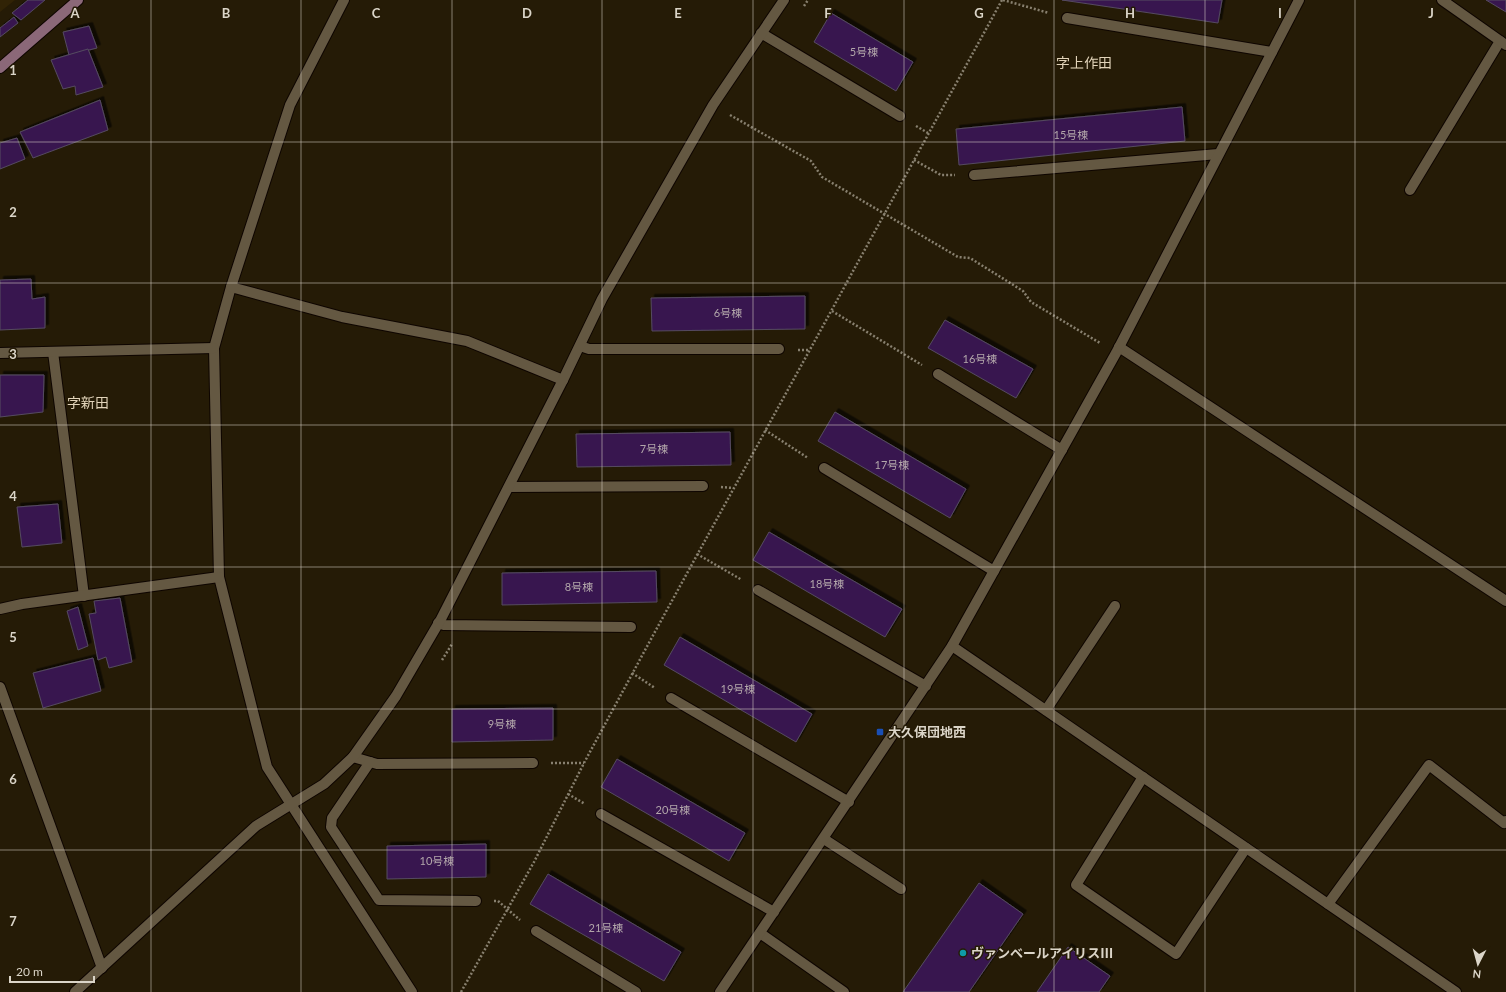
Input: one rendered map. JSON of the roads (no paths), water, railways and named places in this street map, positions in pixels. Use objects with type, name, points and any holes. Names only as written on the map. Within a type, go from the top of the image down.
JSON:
[{"type":"main road","points":[[0,68],[78,0]]},
{"type":"street","points":[[344,0],[290,105],[231,287],[214,348],[219,576],[267,767],[412,992]]},
{"type":"street","points":[[75,992],[256,826],[324,784],[353,757],[396,696],[438,623],[509,487],[602,299],[713,105],[784,0]]},
{"type":"street","points":[[720,992],[849,802],[952,646],[1118,350],[1218,154],[1299,0]]},
{"type":"street","points":[[1410,190],[1503,43],[1442,0]]},
{"type":"street","points":[[1067,18],[1272,52]]},
{"type":"street","points":[[761,33],[900,116]]},
{"type":"street","points":[[974,175],[1218,154]]},
{"type":"street","points":[[231,287],[342,318],[467,341],[563,380]]},
{"type":"street","points":[[580,346],[589,350],[779,349]]},
{"type":"street","points":[[0,353],[214,348]]},
{"type":"street","points":[[1118,350],[1506,601]]},
{"type":"street","points":[[54,352],[84,596]]},
{"type":"street","points":[[938,374],[1062,450]]},
{"type":"street","points":[[824,468],[994,571]]},
{"type":"street","points":[[509,487],[703,486]]},
{"type":"street","points":[[0,609],[219,576]]},
{"type":"street","points":[[758,590],[926,686]]},
{"type":"street","points":[[1046,710],[1115,606]]},
{"type":"street","points":[[438,623],[444,626],[631,627]]},
{"type":"street","points":[[952,646],[1456,992]]},
{"type":"street","points":[[0,687],[102,968]]},
{"type":"street","points":[[671,698],[849,802]]},
{"type":"street","points":[[353,757],[378,764],[533,763]]},
{"type":"street","points":[[370,762],[332,818],[331,828],[380,900],[476,901]]},
{"type":"street","points":[[1328,904],[1429,766],[1504,823],[1506,821]]},
{"type":"street","points":[[1143,777],[1076,885],[1176,954],[1246,848]]},
{"type":"street","points":[[601,814],[774,912]]},
{"type":"street","points":[[824,839],[901,889]]},
{"type":"street","points":[[536,931],[636,992]]},
{"type":"street","points":[[760,933],[844,992]]},
{"type":"place","name":"大久保団地西","points":[[880,732]]},
{"type":"place","name":"ヴァンベールアイリスⅢ","points":[[963,953]]},
{"type":"district","name":"字上作田","points":[[1084,63]]},
{"type":"district","name":"字新田","points":[[88,403]]}]
